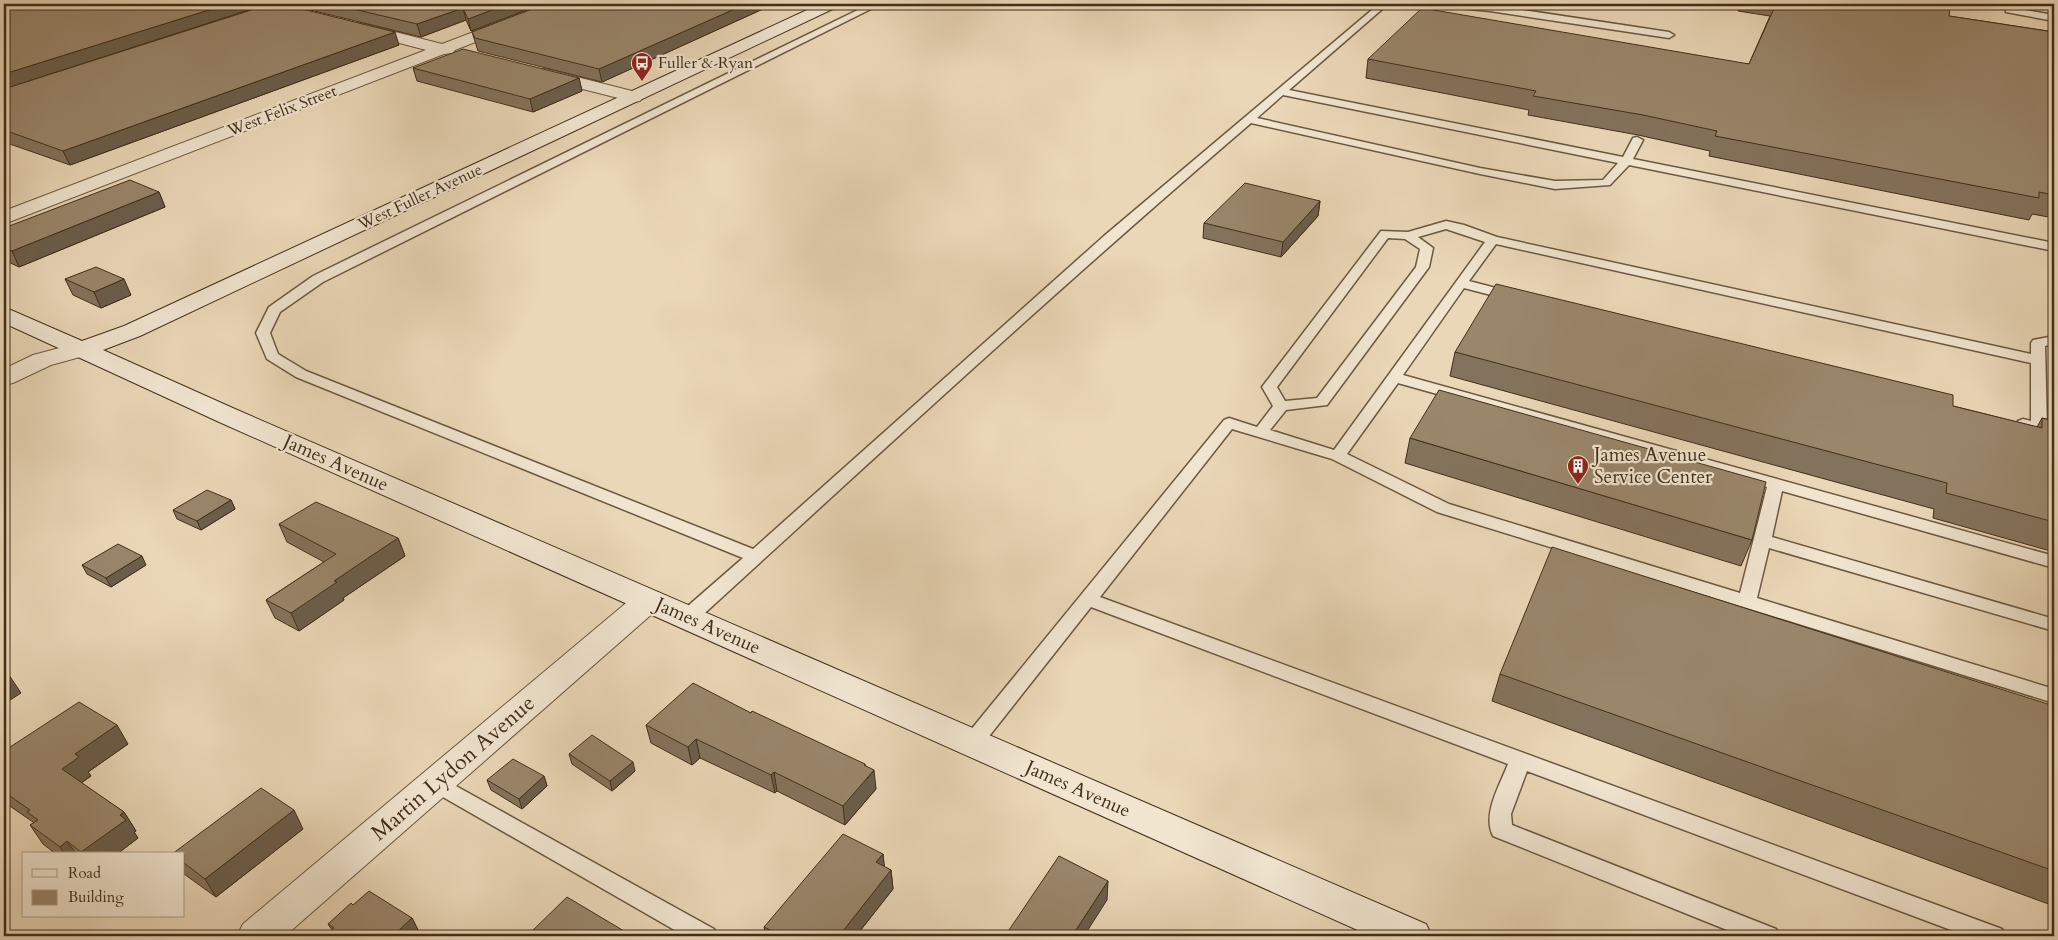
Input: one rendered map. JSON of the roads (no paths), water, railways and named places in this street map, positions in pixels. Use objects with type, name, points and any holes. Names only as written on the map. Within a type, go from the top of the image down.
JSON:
[{"type":"street","name":"West Felix Street","points":[[4,218],[560,4]]},
{"type":"street","name":"West Fuller Avenue","points":[[4,378],[42,360],[132,332],[832,4]]},
{"type":"street","points":[[343,24],[472,56]]},
{"type":"street","points":[[530,70],[634,97]]},
{"type":"street","name":"James Avenue","points":[[4,314],[226,415],[688,617],[1395,933]]},
{"type":"street","name":"Martin Lydon Avenue","points":[[257,936],[649,600]]},
{"type":"lane","points":[[756,557],[301,374],[272,356],[263,332],[274,310],[318,279],[877,4]]},
{"type":"lane","points":[[688,617],[1108,239],[1384,4]]},
{"type":"lane","points":[[1448,4],[1490,8],[1669,35]]},
{"type":"lane","points":[[2010,4],[2009,10],[2054,18]]},
{"type":"lane","points":[[2040,16],[2044,29]]},
{"type":"lane","points":[[1282,92],[2054,247]]},
{"type":"lane","points":[[1248,119],[1480,171],[1555,184],[1606,183],[1626,161],[1637,140]]},
{"type":"lane","points":[[1280,406],[1268,387],[1386,234],[1408,236],[1446,225],[1493,240],[2038,360]]},
{"type":"lane","points":[[1260,432],[1280,406],[1322,402],[1422,268],[1427,248],[1408,236]]},
{"type":"lane","points":[[1338,456],[1493,240]]},
{"type":"lane","points":[[1461,283],[1528,300]]},
{"type":"lane","points":[[2010,421],[2039,428],[2038,343],[2054,340]]},
{"type":"lane","points":[[1394,377],[2054,562]]},
{"type":"lane","points":[[972,743],[1229,423],[1338,456],[1443,508],[2054,696]]},
{"type":"lane","points":[[1747,601],[1776,484]]},
{"type":"lane","points":[[1762,540],[2054,625]]},
{"type":"lane","points":[[1088,599],[1994,936]]},
{"type":"lane","points":[[1520,760],[1500,814],[1501,830],[1768,936]]},
{"type":"lane","points":[[436,783],[706,936]]},
{"type":"place","name":"Fuller & Ryan","points":[[642,82]]},
{"type":"place","name":"James Avenue Service Center","points":[[1578,485]]}]
